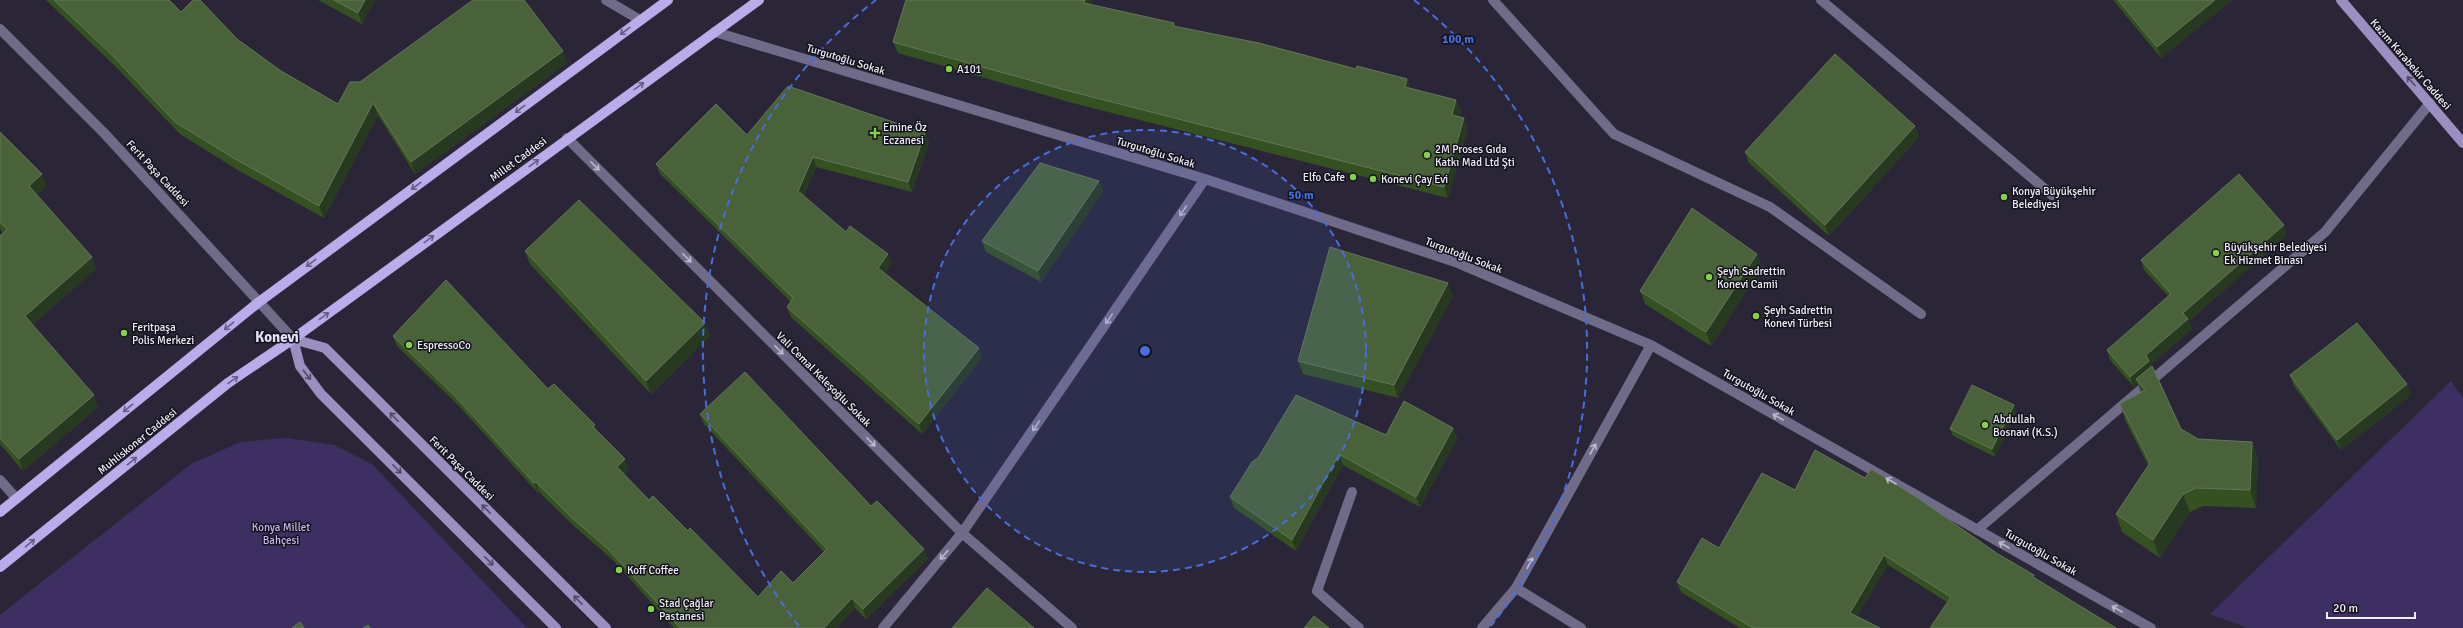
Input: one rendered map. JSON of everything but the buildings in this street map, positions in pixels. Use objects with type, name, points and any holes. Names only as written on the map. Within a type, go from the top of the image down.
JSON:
[{"type":"main road","points":[[0,512],[259,302],[668,0]]},
{"type":"main road","name":"Millet Caddesi","points":[[293,339],[567,138],[759,0]]},
{"type":"main road","name":"Kazım Karabekir Caddesi","points":[[2341,0],[2463,143]]},
{"type":"main road","name":"Muhliskoner Caddesi","points":[[0,567],[228,383],[293,339]]},
{"type":"main road","name":"Ferit Paşa Caddesi","points":[[293,339],[300,366],[322,394],[556,628]]},
{"type":"main road","name":"Ferit Paşa Caddesi","points":[[293,339],[325,348],[606,628]]},
{"type":"street","points":[[606,0],[640,20]]},
{"type":"street","points":[[1493,0],[1614,134],[1770,207],[1921,314]]},
{"type":"street","points":[[1821,0],[2052,195]]},
{"type":"street","name":"Ferit Paşa Caddesi","points":[[0,29],[105,134],[293,339]]},
{"type":"street","name":"Turgutoğlu Sokak","points":[[715,32],[1205,179],[1455,262],[1651,345],[2151,628]]},
{"type":"street","points":[[1978,530],[2325,232],[2430,103]]},
{"type":"street","name":"Vali Cemal Keleşoğlu Sokak","points":[[567,138],[962,533],[1072,628]]},
{"type":"street","points":[[883,628],[962,533],[1205,179]]},
{"type":"street","points":[[1482,628],[1516,588],[1651,345]]},
{"type":"street","points":[[0,480],[16,498]]},
{"type":"street","points":[[1352,492],[1317,591],[1359,628]]},
{"type":"street","points":[[1516,588],[1581,628]]},
{"type":"green space","points":[[2451,381],[2463,398],[2463,628],[2248,628],[2210,614]]},
{"type":"green space","name":"Konya Millet Bahçesi","points":[[287,438],[334,445],[373,465],[527,628],[0,628],[0,615],[191,464],[241,442]]},
{"type":"place","name":"A101","points":[[949,69]]},
{"type":"place","name":"Emine Öz Eczanesi","points":[[875,133]]},
{"type":"place","name":"2M Proses Gıda Katkı Mad Ltd Şti","points":[[1427,155]]},
{"type":"place","name":"Elfo Cafe","points":[[1353,177]]},
{"type":"place","name":"Konevi Çay Evi","points":[[1373,179]]},
{"type":"place","name":"Konya Büyükşehir Belediyesi","points":[[2004,197]]},
{"type":"place","name":"Büyükşehir Belediyesi Ek Hizmet Binası","points":[[2216,253]]},
{"type":"place","name":"Şeyh Sadrettin Konevi Camii","points":[[1709,277]]},
{"type":"place","name":"Şeyh Sadrettin Konevi Türbesi","points":[[1756,316]]},
{"type":"place","name":"Feritpaşa Polis Merkezi","points":[[124,333]]},
{"type":"place","name":"EspressoCo","points":[[409,345]]},
{"type":"place","name":"Abdullah Bosnavi (K.S.)","points":[[1985,425]]},
{"type":"place","name":"Koff Coffee","points":[[619,570]]},
{"type":"place","name":"Stad Çağlar Pastanesi","points":[[651,609]]},
{"type":"district","name":"Konevi","points":[[277,337]]}]
